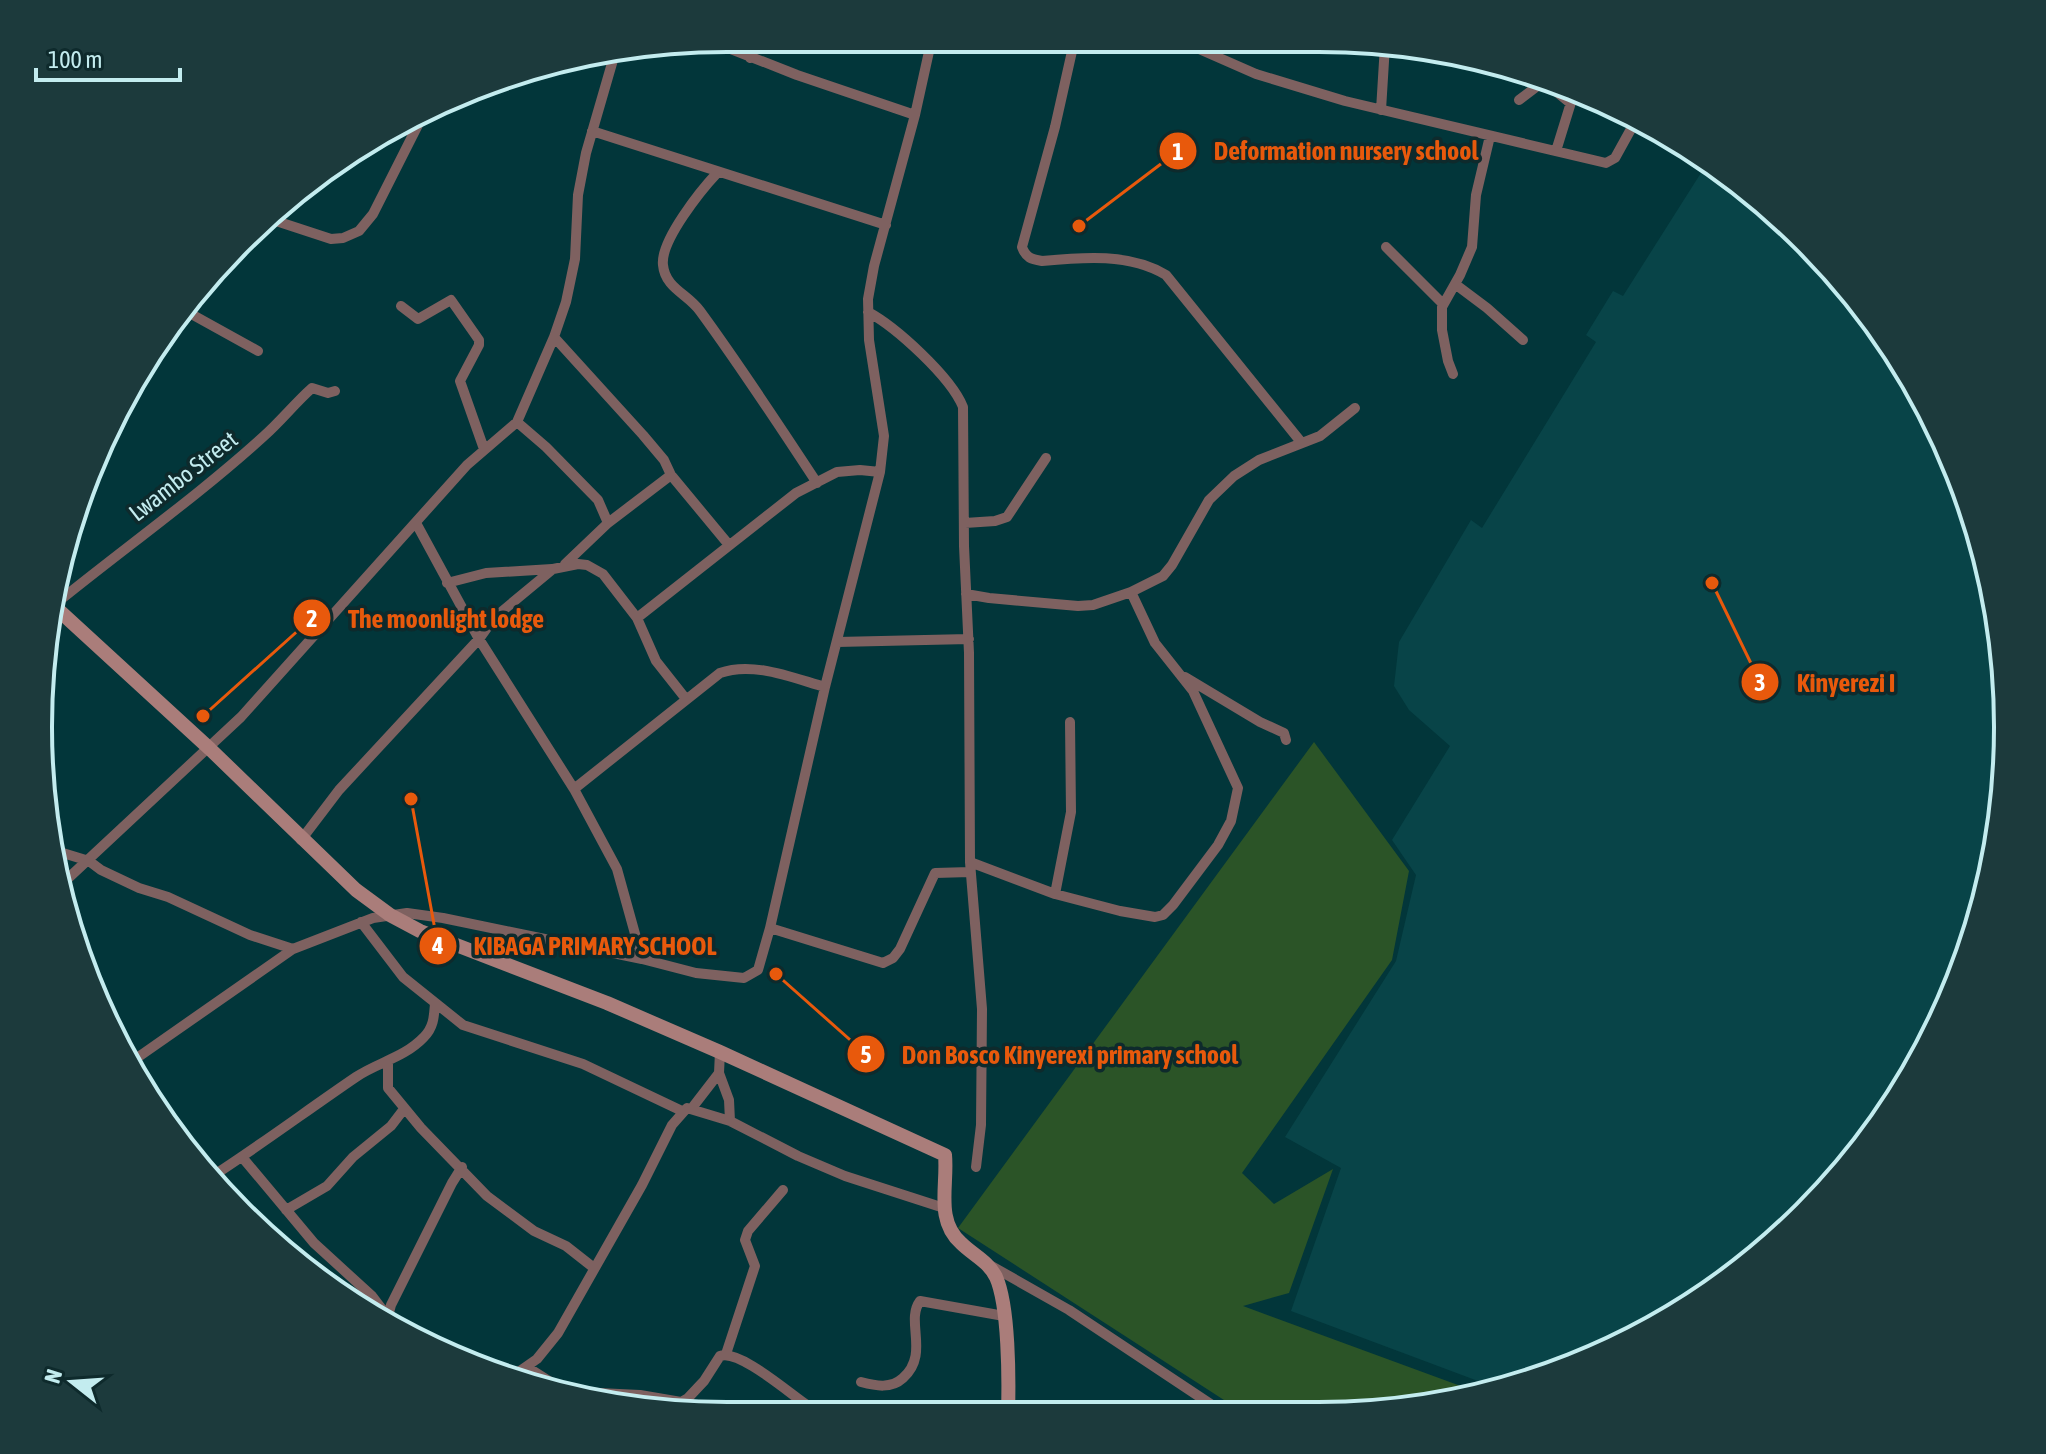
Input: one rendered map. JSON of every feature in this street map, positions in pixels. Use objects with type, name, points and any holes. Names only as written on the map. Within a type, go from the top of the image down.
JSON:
[{"type":"street","points":[[736,52],[915,115]]},
{"type":"street","points":[[750,58],[752,52]]},
{"type":"street","points":[[138,1057],[293,949],[361,922],[390,915],[407,913],[443,918],[696,973],[744,978],[758,970],[880,472],[884,436],[869,340],[868,312],[874,266],[929,52]]},
{"type":"street","points":[[1072,52],[1022,247],[1025,254],[1042,261],[1118,259],[1148,266],[1166,275],[1301,442]]},
{"type":"street","points":[[1206,52],[1256,74],[1381,110],[1606,163],[1619,153],[1631,129]]},
{"type":"street","points":[[1381,110],[1384,55]]},
{"type":"street","points":[[69,878],[210,749],[484,449],[517,422],[566,302],[575,259],[578,195],[592,131],[612,62]]},
{"type":"street","points":[[1519,100],[1535,88]]},
{"type":"street","points":[[1556,151],[1572,101]]},
{"type":"street","points":[[280,222],[331,239],[359,231],[373,214],[417,128]]},
{"type":"street","points":[[592,131],[886,225]]},
{"type":"street","points":[[1453,374],[1442,330],[1443,304],[1472,247],[1476,195],[1490,136]]},
{"type":"street","points":[[718,172],[694,197],[665,252],[662,262],[666,280],[696,304],[817,483]]},
{"type":"street","points":[[1386,247],[1443,304]]},
{"type":"street","points":[[1455,284],[1523,340]]},
{"type":"street","points":[[401,306],[418,319],[451,300],[479,340],[460,381],[484,449]]},
{"type":"street","points":[[868,312],[887,322],[907,341],[961,402],[969,639],[970,867],[982,1009],[981,1125],[976,1167]]},
{"type":"street","points":[[192,315],[258,351]]},
{"type":"street","points":[[554,337],[643,435],[664,460],[671,475],[729,545]]},
{"type":"street","name":"Lwambo Street","points":[[65,597],[267,434],[287,410],[312,388],[328,393],[335,391]]},
{"type":"street","points":[[966,594],[1078,606],[1093,605],[1153,582],[1168,571],[1209,500],[1234,476],[1247,466],[1320,436],[1355,408]]},
{"type":"street","points":[[517,422],[598,500],[608,523]]},
{"type":"street","points":[[965,523],[1007,517],[1046,458]]},
{"type":"street","points":[[637,618],[796,493],[837,472],[880,472]]},
{"type":"street","points":[[301,840],[339,790],[479,639],[494,618],[671,475]]},
{"type":"street","points":[[416,523],[479,639],[574,789],[617,869],[642,959]]},
{"type":"street","points":[[447,583],[486,573],[578,564],[596,568],[637,618],[656,661],[686,699]]},
{"type":"street","points":[[1131,592],[1155,643],[1168,662],[1184,677],[1260,722],[1285,733],[1286,740]]},
{"type":"street","points":[[62,614],[210,749],[301,840],[356,890],[390,915],[420,931],[607,1003],[943,1154],[946,1159],[944,1208],[952,1233],[960,1243],[986,1263],[1069,1310],[1207,1402]]},
{"type":"street","points":[[837,642],[969,639]]},
{"type":"street","points":[[574,789],[720,673],[733,668],[763,671],[825,687]]},
{"type":"street","points":[[770,928],[883,963],[893,958],[900,949],[935,873],[970,867],[1055,894],[1146,917],[1160,916],[1173,905],[1218,845],[1231,821],[1238,788],[1184,677]]},
{"type":"street","points":[[1055,894],[1071,812],[1070,722]]},
{"type":"street","points":[[64,853],[89,861],[139,888],[168,897],[250,935],[293,949]]},
{"type":"street","points":[[361,922],[403,977],[463,1025],[583,1064],[687,1109],[730,1121],[845,1176],[944,1208]]},
{"type":"street","points":[[220,1172],[357,1076],[388,1064],[422,1040],[434,1022],[435,1003]]},
{"type":"street","points":[[720,1052],[719,1073],[729,1100],[730,1121]]},
{"type":"street","points":[[388,1064],[388,1088],[404,1109],[498,1204],[534,1231],[566,1246],[594,1268]]},
{"type":"street","points":[[523,1370],[537,1359],[558,1333],[687,1109],[719,1073]]},
{"type":"street","points":[[286,1210],[327,1186],[353,1157],[391,1126],[404,1109]]},
{"type":"street","points":[[242,1157],[314,1243],[377,1304]]},
{"type":"street","points":[[389,1312],[462,1167]]},
{"type":"street","points":[[726,1354],[755,1266],[745,1240],[748,1231],[783,1190]]},
{"type":"street","points":[[986,1263],[1000,1289],[1008,1402]]},
{"type":"street","points":[[861,1382],[880,1387],[898,1382],[907,1375],[917,1355],[916,1310],[920,1301],[1004,1316]]},
{"type":"street","points":[[683,1401],[720,1356],[726,1354],[735,1355],[751,1365],[803,1402]]},
{"type":"street","points":[[527,1367],[540,1375]]},
{"type":"street","points":[[630,1394],[660,1398]]},
{"type":"shaded area","points":[[1702,171],[1730,191],[1796,250],[1855,316],[1904,390],[1924,428],[1943,469],[1971,552],[1981,595],[1993,683],[1993,771],[1988,815],[1971,902],[1943,985],[1904,1064],[1855,1138],[1826,1172],[1796,1204],[1730,1263],[1656,1312],[1577,1351],[1481,1382],[1291,1311],[1341,1168],[1285,1137],[1396,961],[1416,875],[1392,840],[1450,746],[1409,710],[1394,686],[1399,642],[1471,520],[1482,528],[1596,342],[1586,335],[1613,291],[1623,296]]},
{"type":"green space","points":[[1314,742],[1409,871],[1392,960],[1242,1173],[1274,1204],[1333,1169],[1289,1293],[1243,1306],[1462,1386],[1363,1401],[1227,1402],[958,1228]]},
{"type":"place","name":"Deformation nursery school","points":[[1079,226]]},
{"type":"place","name":"Kinyerezi I","points":[[1712,583]]},
{"type":"place","name":"The moonlight lodge","points":[[203,716]]},
{"type":"place","name":"KIBAGA PRIMARY SCHOOL","points":[[411,799]]},
{"type":"place","name":"Don Bosco Kinyerexi primary school","points":[[776,974]]}]
